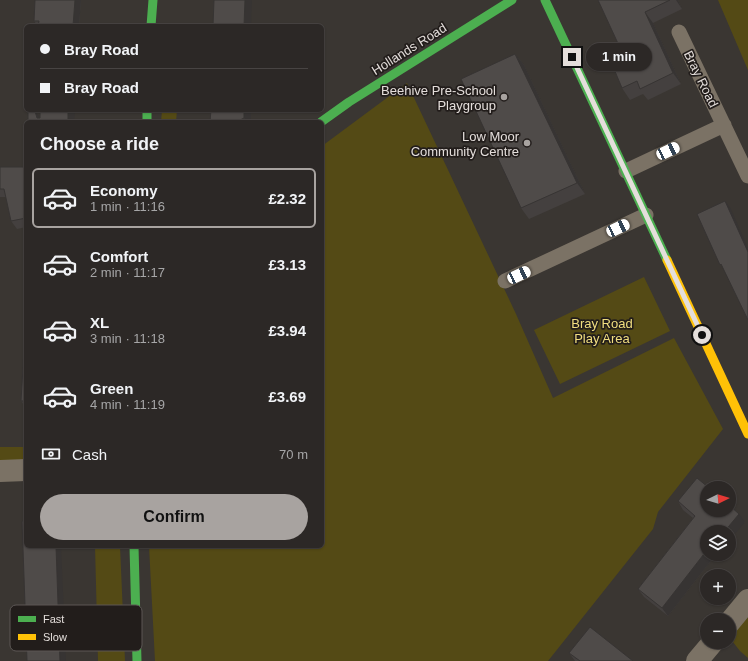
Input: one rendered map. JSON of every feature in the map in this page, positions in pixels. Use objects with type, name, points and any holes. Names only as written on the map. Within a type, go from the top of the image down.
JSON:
[{"type":"street","points":[[151,24],[153,0]]},
{"type":"street","name":"Hollands Road","points":[[324,120],[356,98],[512,0]]},
{"type":"street","points":[[545,0],[748,434]]},
{"type":"street","points":[[0,471],[24,470]]},
{"type":"street","points":[[134,548],[136,605]]},
{"type":"street","points":[[736,615],[748,600]]},
{"type":"street","points":[[697,661],[707,649]]},
{"type":"street","points":[[137,651],[137,661]]},
{"type":"lane","name":"Bray Road","points":[[679,32],[748,176]]},
{"type":"lane","points":[[626,171],[724,126]]},
{"type":"lane","points":[[505,281],[646,215]]},
{"type":"green space","points":[[718,0],[748,0],[748,70]]},
{"type":"green space","points":[[407,83],[516,314],[553,398],[674,338],[723,429],[658,512],[653,529],[548,661],[155,661],[149,548],[324,548],[324,145]]},
{"type":"green space","points":[[162,112],[177,112],[176,120],[161,120]]},
{"type":"green space","name":"Bray Road Play Area","points":[[644,277],[670,331],[560,384],[534,330]]},
{"type":"green space","points":[[0,447],[24,447],[24,464],[0,466]]},
{"type":"green space","points":[[95,548],[120,548],[123,605],[97,605]]},
{"type":"green space","points":[[748,617],[748,658],[736,646],[736,630]]},
{"type":"green space","points":[[98,651],[125,651],[125,661],[98,661]]},
{"type":"building","points":[[35,0],[75,0],[73,24],[38,24],[39,21],[34,21]]},
{"type":"building","points":[[214,0],[245,0],[244,24],[213,24]]},
{"type":"building","points":[[598,0],[670,0],[645,12],[673,73],[640,89],[637,81],[622,88],[614,69],[627,63]]},
{"type":"building","name":"Low Moor Community Centre","points":[[515,54],[577,183],[521,208],[461,79]]},
{"type":"building","points":[[28,112],[35,112],[37,118],[40,118],[40,112],[68,112],[68,120],[28,120]]},
{"type":"building","points":[[211,112],[244,112],[244,118],[240,120],[210,120]]},
{"type":"building","points":[[0,167],[24,167],[24,218],[11,221],[4,189],[0,189]]},
{"type":"building","points":[[725,201],[748,252],[748,320],[721,264],[720,265],[697,214]]},
{"type":"building","points":[[24,351],[24,401],[21,401]]},
{"type":"building","points":[[697,478],[701,481],[700,517],[736,517],[736,511],[739,514],[730,525],[700,525],[700,559],[662,608],[638,589],[695,516],[678,501]]},
{"type":"building","points":[[22,521],[24,521],[24,548],[56,548],[58,605],[25,605]]},
{"type":"building","points":[[590,627],[633,661],[580,661],[569,653]]},
{"type":"building","points":[[27,651],[60,651],[60,661],[27,661]]},
{"type":"traffic: fast","points":[[151,24],[153,0]]},
{"type":"traffic: fast","points":[[324,120],[349,102],[512,0]]},
{"type":"traffic: fast","points":[[545,0],[667,260]]},
{"type":"traffic: fast","points":[[147,112],[147,120]]},
{"type":"traffic: fast","points":[[134,548],[136,605]]},
{"type":"traffic: fast","points":[[137,651],[137,661]]},
{"type":"traffic: slow","points":[[667,260],[748,434]]},
{"type":"place","name":"Beehive Pre-School Playgroup","points":[[504,97]]},
{"type":"place","name":"Low Moor Community Centre","points":[[527,143]]},
{"type":"route","points":[[572,57],[702,335]]}]
